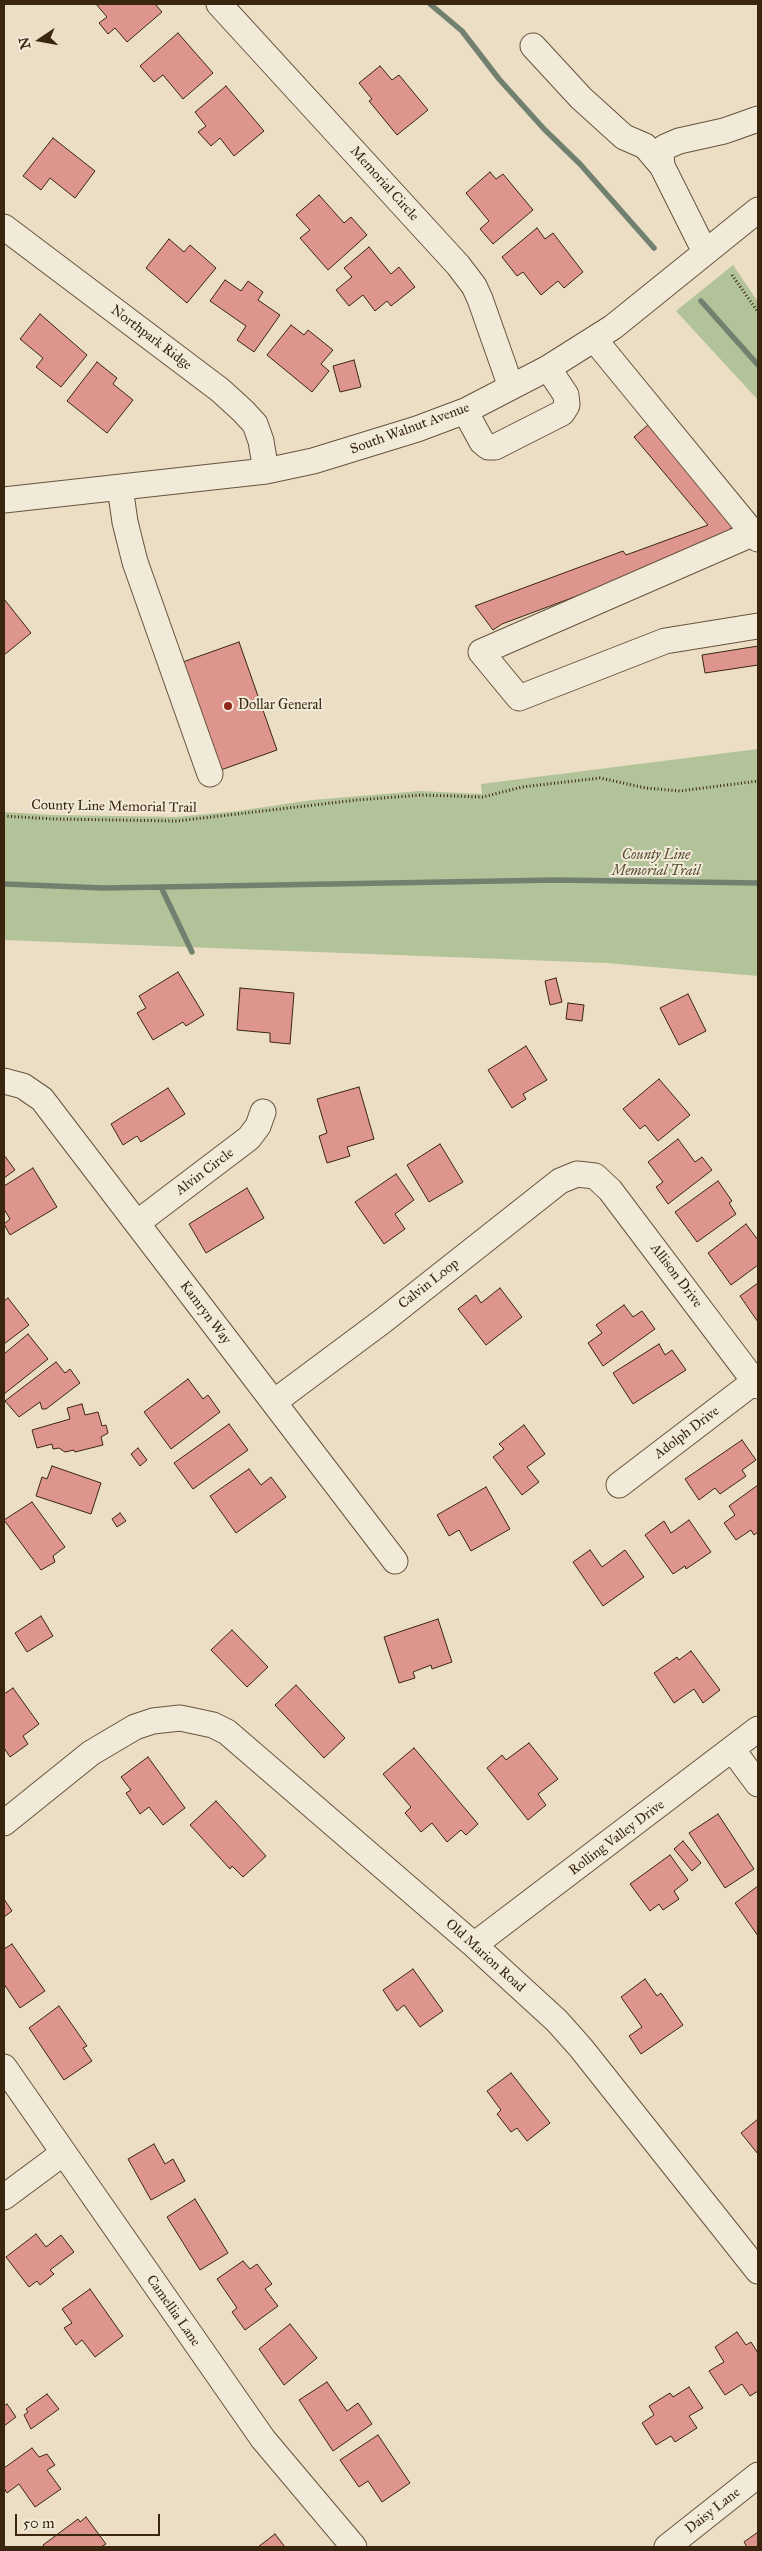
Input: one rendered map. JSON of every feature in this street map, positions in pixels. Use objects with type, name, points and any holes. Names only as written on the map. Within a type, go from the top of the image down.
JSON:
[{"type":"street","name":"Memorial Circle","points":[[219,4],[462,270],[480,299],[511,387]]},
{"type":"street","points":[[533,46],[581,98],[624,137],[645,146],[662,166],[705,252]]},
{"type":"street","points":[[662,166],[661,154],[665,147],[679,141],[724,131],[758,119]]},
{"type":"street","name":"South Walnut Avenue","points":[[4,500],[266,471],[362,447],[465,410],[548,368],[594,339],[758,210]]},
{"type":"street","name":"Northpark Ridge","points":[[4,227],[220,390],[244,411],[255,424],[261,441],[266,471]]},
{"type":"street","points":[[594,339],[756,536],[481,652],[519,698],[665,641],[758,626]]},
{"type":"street","points":[[465,410],[482,442],[488,447],[495,447],[562,413],[567,405],[566,395],[548,368]]},
{"type":"street","points":[[120,487],[125,522],[134,562],[210,774]]},
{"type":"street","name":"Kamryn Way","points":[[4,1081],[23,1086],[42,1099],[395,1561]]},
{"type":"street","name":"Alvin Circle","points":[[137,1223],[245,1142],[258,1126],[263,1112]]},
{"type":"street","name":"Allison Drive","points":[[587,1174],[595,1176],[610,1190],[756,1383]]},
{"type":"street","name":"Calvin Loop","points":[[274,1402],[384,1320],[566,1176],[587,1174]]},
{"type":"street","name":"Adolph Drive","points":[[619,1485],[756,1383]]},
{"type":"street","name":"Old Marion Road","points":[[4,1822],[106,1743],[135,1727],[153,1721],[180,1718],[213,1725],[227,1732],[474,1946],[557,2021],[581,2048],[758,2271]]},
{"type":"street","name":"Rolling Valley Drive","points":[[474,1946],[758,1729]]},
{"type":"street","points":[[732,1749],[758,1784]]},
{"type":"street","name":"Camellia Lane","points":[[4,2067],[62,2154],[263,2439],[354,2547]]},
{"type":"street","points":[[4,2197],[62,2154]]},
{"type":"street","name":"Daisy Lane","points":[[667,2547],[758,2475]]},
{"type":"path","points":[[732,275],[758,312]]},
{"type":"path","name":"County Line Memorial Trail","points":[[4,816],[54,819],[177,820],[357,800],[421,795],[483,797],[522,787],[600,778],[646,788],[680,791],[758,781]]},
{"type":"green space","points":[[733,265],[758,302],[758,400],[676,311]]},
{"type":"green space","name":"County Line Memorial Trail","points":[[758,749],[758,976],[606,963],[4,940],[4,812],[54,815],[177,817],[238,811],[312,800],[420,791],[482,794],[481,784]]},
{"type":"building","points":[[96,4],[155,4],[162,12],[127,42],[115,28],[108,34],[99,23],[107,17]]},
{"type":"building","points":[[178,33],[213,73],[183,99],[163,75],[154,82],[140,66]]},
{"type":"building","points":[[380,66],[392,80],[399,75],[428,110],[397,135],[369,101],[372,99],[359,83]]},
{"type":"building","points":[[226,86],[264,131],[234,156],[220,138],[211,146],[198,132],[206,126],[195,112]]},
{"type":"building","points":[[53,138],[95,171],[75,198],[50,178],[41,190],[23,176]]},
{"type":"building","points":[[490,172],[496,179],[503,174],[533,210],[493,244],[480,229],[489,221],[466,193]]},
{"type":"building","points":[[319,195],[344,223],[351,217],[367,235],[328,270],[300,238],[310,230],[296,215]]},
{"type":"building","points":[[537,228],[545,239],[553,233],[583,272],[564,288],[558,281],[541,295],[523,272],[517,276],[502,257]]},
{"type":"building","points":[[169,239],[184,252],[190,245],[216,268],[187,303],[146,268]]},
{"type":"building","points":[[369,247],[391,274],[399,267],[415,287],[391,306],[387,301],[375,311],[363,295],[349,306],[336,290],[352,277],[344,268]]},
{"type":"building","points":[[225,280],[241,291],[248,281],[263,292],[258,300],[280,315],[254,352],[237,340],[246,326],[210,301]]},
{"type":"building","points":[[40,314],[87,355],[61,387],[36,367],[43,358],[20,339]]},
{"type":"building","points":[[291,325],[304,335],[308,330],[333,350],[321,364],[329,371],[312,392],[267,355]]},
{"type":"building","points":[[354,360],[361,387],[340,392],[333,366]]},
{"type":"building","points":[[97,362],[117,378],[113,384],[133,400],[107,433],[67,401]]},
{"type":"building","points":[[648,425],[734,526],[708,547],[502,624],[493,630],[475,606],[623,551],[626,555],[708,525],[634,437]]},
{"type":"building","points":[[4,599],[31,633],[4,655]]},
{"type":"building","name":"Dollar General","points":[[239,642],[277,750],[218,771],[180,663]]},
{"type":"building","points":[[758,646],[758,665],[705,673],[702,655]]},
{"type":"building","points":[[178,972],[204,1015],[186,1026],[183,1022],[153,1040],[137,1013],[146,1008],[139,996]]},
{"type":"building","points":[[556,978],[562,1002],[550,1005],[545,981]]},
{"type":"building","points":[[240,988],[294,993],[290,1044],[270,1042],[270,1033],[237,1030]]},
{"type":"building","points":[[688,994],[706,1031],[679,1045],[660,1008]]},
{"type":"building","points":[[568,1003],[584,1005],[582,1021],[566,1019]]},
{"type":"building","points":[[526,1046],[547,1080],[523,1094],[526,1099],[512,1108],[488,1070]]},
{"type":"building","points":[[659,1079],[690,1115],[658,1141],[645,1125],[640,1129],[623,1109]]},
{"type":"building","points":[[359,1087],[374,1139],[347,1147],[350,1156],[327,1163],[319,1136],[327,1133],[317,1099]]},
{"type":"building","points":[[168,1088],[185,1114],[141,1142],[137,1136],[123,1145],[111,1124]]},
{"type":"building","points":[[678,1139],[695,1162],[702,1157],[712,1170],[668,1204],[656,1187],[663,1182],[648,1162]]},
{"type":"building","points":[[440,1144],[463,1182],[429,1202],[407,1165]]},
{"type":"building","points":[[4,1155],[15,1170],[4,1178]]},
{"type":"building","points":[[33,1168],[57,1207],[10,1235],[4,1224],[10,1219],[4,1209],[4,1186]]},
{"type":"building","points":[[396,1174],[414,1200],[395,1214],[405,1229],[384,1244],[355,1202]]},
{"type":"building","points":[[718,1181],[732,1201],[729,1203],[736,1214],[697,1242],[675,1212]]},
{"type":"building","points":[[247,1188],[264,1218],[206,1253],[189,1224]]},
{"type":"building","points":[[746,1224],[758,1240],[758,1265],[731,1285],[708,1253]]},
{"type":"building","points":[[758,1283],[758,1322],[740,1296]]},
{"type":"building","points":[[500,1288],[522,1317],[486,1345],[458,1309],[476,1295],[481,1303]]},
{"type":"building","points":[[8,1298],[29,1325],[4,1344],[4,1301]]},
{"type":"building","points":[[624,1305],[633,1317],[642,1311],[655,1329],[603,1366],[588,1343],[602,1333],[596,1325]]},
{"type":"building","points":[[28,1334],[48,1359],[4,1394],[4,1354]]},
{"type":"building","points":[[659,1344],[665,1355],[672,1350],[686,1370],[633,1404],[613,1373]]},
{"type":"building","points":[[56,1362],[65,1373],[70,1369],[80,1383],[46,1409],[42,1409],[40,1402],[19,1417],[5,1401]]},
{"type":"building","points":[[188,1379],[203,1399],[208,1395],[220,1412],[171,1449],[144,1412]]},
{"type":"building","points":[[82,1404],[85,1415],[98,1412],[102,1426],[106,1425],[108,1433],[101,1437],[103,1445],[75,1452],[74,1450],[65,1452],[59,1448],[53,1449],[52,1444],[37,1448],[32,1430],[70,1419],[67,1408]]},
{"type":"building","points":[[229,1424],[248,1450],[193,1489],[174,1463]]},
{"type":"building","points":[[524,1425],[545,1454],[527,1467],[539,1482],[522,1495],[493,1457],[504,1449],[499,1444]]},
{"type":"building","points":[[742,1440],[756,1460],[742,1470],[746,1476],[720,1494],[715,1488],[699,1500],[685,1479]]},
{"type":"building","points":[[138,1448],[147,1460],[140,1466],[131,1454]]},
{"type":"building","points":[[52,1466],[101,1483],[91,1514],[36,1496],[42,1477],[47,1479]]},
{"type":"building","points":[[249,1469],[261,1485],[271,1477],[286,1497],[236,1533],[210,1496]]},
{"type":"building","points":[[758,1485],[758,1532],[754,1535],[751,1530],[736,1540],[724,1523],[735,1515],[729,1506]]},
{"type":"building","points":[[486,1487],[510,1529],[471,1551],[459,1530],[449,1536],[437,1515]]},
{"type":"building","points":[[32,1502],[65,1547],[53,1556],[55,1562],[41,1570],[4,1520]]},
{"type":"building","points":[[120,1513],[126,1521],[117,1527],[112,1519]]},
{"type":"building","points":[[689,1520],[711,1552],[686,1569],[685,1566],[673,1574],[645,1535],[664,1521],[671,1533]]},
{"type":"building","points":[[590,1550],[602,1567],[625,1550],[644,1577],[603,1606],[573,1562]]},
{"type":"building","points":[[41,1616],[53,1636],[27,1652],[15,1633]]},
{"type":"building","points":[[438,1619],[452,1662],[432,1669],[431,1665],[413,1672],[415,1678],[399,1683],[384,1637]]},
{"type":"building","points":[[232,1630],[268,1667],[247,1687],[211,1650]]},
{"type":"building","points":[[691,1651],[720,1690],[703,1703],[694,1689],[674,1703],[654,1673],[677,1657],[679,1660]]},
{"type":"building","points":[[296,1685],[345,1738],[324,1758],[275,1705]]},
{"type":"building","points":[[13,1688],[39,1724],[23,1736],[28,1744],[10,1757],[4,1748],[4,1694]]},
{"type":"building","points":[[529,1743],[558,1779],[538,1794],[546,1805],[528,1820],[487,1768],[502,1755],[506,1760]]},
{"type":"building","points":[[414,1748],[478,1824],[466,1835],[461,1830],[447,1842],[432,1823],[421,1832],[405,1813],[411,1807],[383,1774]]},
{"type":"building","points":[[148,1757],[185,1808],[163,1825],[149,1807],[140,1814],[126,1793],[131,1790],[121,1777]]},
{"type":"building","points":[[216,1801],[266,1856],[243,1877],[232,1866],[230,1869],[190,1825]]},
{"type":"building","points":[[718,1814],[754,1869],[725,1888],[689,1833]]},
{"type":"building","points":[[683,1841],[701,1863],[692,1871],[674,1849]]},
{"type":"building","points":[[670,1855],[688,1880],[674,1891],[679,1899],[663,1910],[659,1904],[650,1911],[630,1884]]},
{"type":"building","points":[[758,1886],[758,1936],[735,1903]]},
{"type":"building","points":[[4,1899],[12,1911],[4,1917]]},
{"type":"building","points":[[12,1944],[45,1991],[20,2008],[4,1984],[4,1949]]},
{"type":"building","points":[[413,1969],[443,2011],[420,2027],[404,2005],[397,2011],[383,1990]]},
{"type":"building","points":[[645,1979],[657,1996],[661,1993],[683,2025],[641,2054],[629,2036],[642,2027],[621,1997]]},
{"type":"building","points":[[59,2006],[87,2046],[83,2048],[92,2061],[64,2080],[29,2028]]},
{"type":"building","points":[[511,2073],[550,2123],[527,2141],[517,2128],[511,2132],[497,2114],[501,2110],[487,2091]]},
{"type":"building","points":[[758,2119],[758,2154],[741,2133]]},
{"type":"building","points":[[154,2144],[165,2164],[173,2159],[185,2181],[151,2200],[128,2159]]},
{"type":"building","points":[[195,2199],[228,2253],[200,2270],[167,2217]]},
{"type":"building","points":[[36,2234],[46,2247],[61,2235],[74,2252],[50,2270],[54,2274],[40,2285],[37,2281],[29,2287],[6,2257]]},
{"type":"building","points":[[243,2261],[250,2269],[257,2264],[272,2284],[265,2289],[278,2306],[245,2330],[232,2312],[237,2308],[217,2279]]},
{"type":"building","points":[[90,2289],[123,2336],[95,2357],[82,2340],[76,2345],[64,2328],[72,2323],[62,2309]]},
{"type":"building","points":[[290,2324],[317,2358],[284,2385],[259,2349]]},
{"type":"building","points":[[737,2332],[746,2345],[751,2342],[758,2353],[758,2391],[750,2396],[742,2384],[725,2395],[709,2371],[724,2362],[715,2347]]},
{"type":"building","points":[[327,2382],[347,2411],[358,2403],[372,2424],[333,2451],[299,2400]]},
{"type":"building","points":[[689,2387],[703,2408],[689,2416],[697,2428],[675,2442],[671,2436],[656,2445],[642,2423],[654,2415],[649,2406],[670,2393],[673,2397]]},
{"type":"building","points":[[47,2394],[59,2409],[31,2429],[24,2415],[28,2412],[26,2409]]},
{"type":"building","points":[[7,2404],[16,2417],[4,2426],[4,2406]]},
{"type":"building","points":[[378,2435],[410,2483],[382,2502],[368,2481],[359,2487],[340,2460]]},
{"type":"building","points":[[32,2448],[39,2457],[47,2454],[55,2465],[47,2470],[61,2489],[35,2507],[19,2484],[7,2493],[4,2488],[4,2468]]},
{"type":"building","points":[[86,2517],[106,2544],[101,2547],[44,2547],[43,2545],[78,2519],[80,2522]]},
{"type":"building","points":[[758,2532],[758,2547],[747,2547],[744,2542]]},
{"type":"building","points":[[275,2534],[285,2547],[258,2547]]},
{"type":"waterway","points":[[430,4],[462,31],[499,79],[544,129],[580,164],[654,248]]},
{"type":"waterway","points":[[701,301],[758,365]]},
{"type":"waterway","points":[[4,884],[104,888],[557,880],[758,883]]},
{"type":"waterway","points":[[161,887],[192,952]]},
{"type":"place","name":"Dollar General","points":[[228,706]]}]
